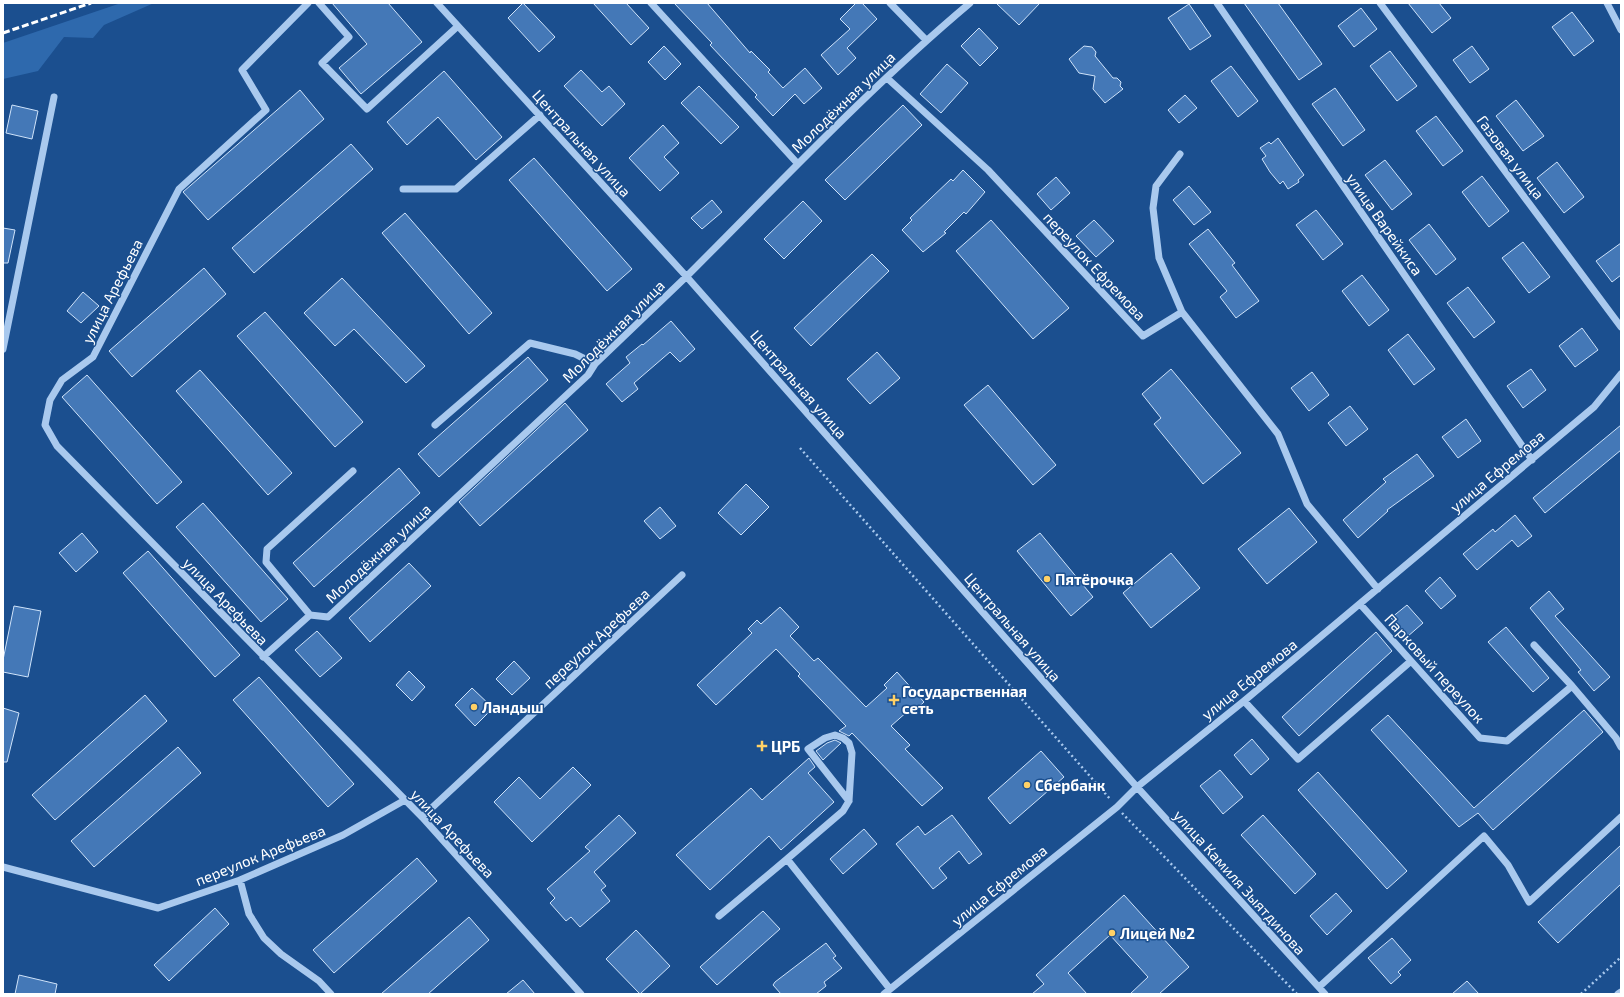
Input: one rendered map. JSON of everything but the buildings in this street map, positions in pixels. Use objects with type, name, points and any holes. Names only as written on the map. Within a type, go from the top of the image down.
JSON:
[{"type":"street","name":"улица Арефьева","points":[[308,3],[242,70],[266,110],[179,189],[93,357],[62,380],[50,400],[45,425],[57,446],[422,817],[581,994]]},
{"type":"street","points":[[319,3],[349,37],[322,62],[367,109],[458,26]]},
{"type":"street","name":"Центральная улица","points":[[437,3],[686,276],[1136,787]]},
{"type":"street","points":[[651,3],[798,164]]},
{"type":"street","points":[[890,3],[926,40]]},
{"type":"street","name":"Молодёжная улица","points":[[310,615],[328,617],[588,375],[595,364],[798,164],[926,40],[970,3]]},
{"type":"street","name":"улица Варейкиса","points":[[1217,3],[1532,460]]},
{"type":"street","name":"Газовая улица","points":[[1380,3],[1621,327]]},
{"type":"street","points":[[1607,3],[1621,30]]},
{"type":"street","name":"переулок Ефремова","points":[[887,78],[988,170],[1143,336],[1182,312]]},
{"type":"street","points":[[3,350],[54,97]]},
{"type":"street","points":[[403,189],[456,189],[540,115]]},
{"type":"street","points":[[1180,154],[1156,186],[1154,208],[1159,258],[1182,312],[1278,434],[1307,504],[1378,589]]},
{"type":"street","points":[[435,425],[530,343],[575,354],[595,364]]},
{"type":"street","name":"улица Ефремова","points":[[887,992],[1117,807],[1136,787],[1244,701],[1532,460],[1594,407],[1621,374]]},
{"type":"street","points":[[263,657],[310,615],[266,562],[267,549],[353,472]]},
{"type":"street","name":"переулок Арефьева","points":[[422,817],[682,575]]},
{"type":"street","name":"Парковый переулок","points":[[1360,604],[1480,738],[1507,741],[1572,686]]},
{"type":"street","points":[[1534,645],[1572,686],[1616,738],[1621,747]]},
{"type":"street","points":[[1244,701],[1298,760],[1411,661]]},
{"type":"street","points":[[719,916],[842,811],[849,801],[852,753],[849,743],[843,738],[835,735],[825,738],[808,749],[849,801]]},
{"type":"street","name":"улица Камиля Зыятдинова","points":[[1136,787],[1325,994]]},
{"type":"street","name":"переулок Арефьева","points":[[3,867],[158,908],[240,880],[343,835],[405,800]]},
{"type":"street","points":[[1319,987],[1484,836],[1508,865],[1528,902],[1621,817]]},
{"type":"street","points":[[786,859],[887,992]]},
{"type":"street","points":[[240,880],[249,914],[264,938],[276,950],[319,981],[331,994]]},
{"type":"path","points":[[800,448],[1117,807],[1297,994]]},
{"type":"path","points":[[1581,994],[1621,957]]},
{"type":"shaded area","points":[[121,3],[154,3],[104,25],[93,38],[64,37],[38,71],[3,79],[3,43]]},
{"type":"railway","points":[[3,33],[91,3]]},
{"type":"place","name":"Пятёрочка","points":[[1047,579]]},
{"type":"place","name":"Государственная сеть","points":[[894,700]]},
{"type":"place","name":"Ландыш","points":[[474,707]]},
{"type":"place","name":"ЦРБ","points":[[762,746]]},
{"type":"place","name":"Сбербанк","points":[[1027,785]]},
{"type":"place","name":"Лицей №2","points":[[1112,933]]}]
